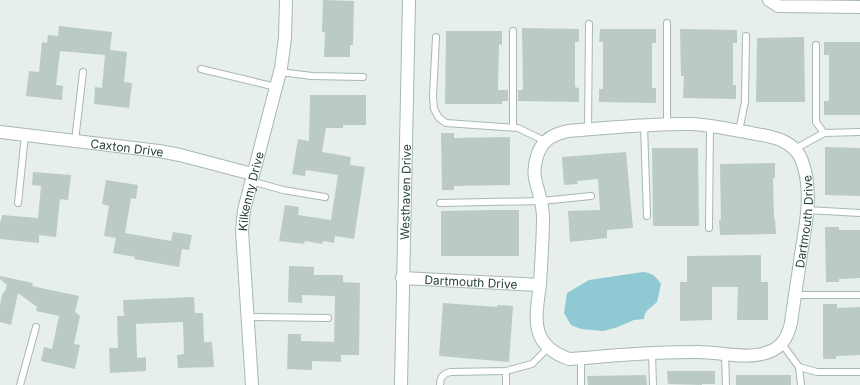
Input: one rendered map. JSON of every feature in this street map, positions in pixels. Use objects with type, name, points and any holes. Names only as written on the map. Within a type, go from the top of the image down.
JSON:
[{"type":"street","name":"Kilkenny Drive","points":[[252,385],[242,231],[244,210],[251,178],[280,72],[285,38],[286,0]]},
{"type":"street","name":"Westhaven Drive","points":[[401,385],[402,278],[409,0]]},
{"type":"street","points":[[770,0],[778,6],[860,7]]},
{"type":"street","points":[[782,344],[773,350],[762,354],[751,355],[703,352],[652,353],[569,359],[558,355],[548,348],[541,339],[537,328],[536,315],[540,285],[543,218],[541,201],[535,176],[536,163],[545,141],[556,134],[568,131],[644,125],[694,124],[771,136],[787,142],[796,149]]},
{"type":"street","name":"Caxton Drive","points":[[0,132],[159,151],[251,178]]},
{"type":"street","name":"Dartmouth Drive","points":[[782,344],[788,335],[807,210],[808,194],[806,174],[802,160],[796,149]]},
{"type":"street","name":"Dartmouth Drive","points":[[402,278],[540,285]]},
{"type":"lane","points":[[667,23],[667,124]]},
{"type":"lane","points":[[588,130],[589,24]]},
{"type":"lane","points":[[513,31],[513,127]]},
{"type":"lane","points":[[739,131],[746,102],[746,36]]},
{"type":"lane","points":[[436,37],[433,96],[434,109],[439,118],[446,123],[518,128],[545,141]]},
{"type":"lane","points":[[816,45],[816,122],[824,133]]},
{"type":"lane","points":[[201,70],[276,87]]},
{"type":"lane","points":[[75,141],[83,72]]},
{"type":"lane","points":[[280,72],[312,76],[363,77]]},
{"type":"lane","points":[[644,125],[647,216]]},
{"type":"lane","points":[[708,228],[710,126]]},
{"type":"lane","points":[[796,149],[824,133],[860,132]]},
{"type":"lane","points":[[18,203],[25,135]]},
{"type":"lane","points":[[251,178],[283,190],[325,197]]},
{"type":"lane","points":[[440,203],[541,201],[591,196]]},
{"type":"lane","points":[[807,210],[860,213]]},
{"type":"lane","points":[[795,295],[860,295]]},
{"type":"lane","points":[[248,317],[328,318]]},
{"type":"lane","points":[[20,385],[36,327]]},
{"type":"lane","points":[[782,344],[800,367],[801,385]]},
{"type":"lane","points":[[440,385],[440,379],[444,374],[450,372],[506,371],[532,364],[548,348]]},
{"type":"lane","points":[[652,353],[653,385]]},
{"type":"lane","points":[[725,353],[726,385]]},
{"type":"lane","points":[[581,359],[581,385]]},
{"type":"lane","points":[[800,367],[818,372],[860,372]]},
{"type":"lane","points":[[506,371],[506,385]]},
{"type":"water","points":[[643,272],[654,276],[661,284],[657,302],[647,311],[644,319],[634,320],[603,331],[581,329],[571,325],[564,313],[567,293],[589,280]]},
{"type":"building","points":[[323,0],[354,1],[353,45],[350,45],[350,57],[324,57],[325,32],[322,32]]},
{"type":"building","points":[[59,26],[112,32],[110,50],[127,52],[124,82],[132,83],[129,108],[94,104],[95,87],[102,88],[105,55],[60,51],[56,85],[63,86],[62,100],[26,96],[29,71],[39,72],[42,42],[47,43],[48,35],[58,36]]},
{"type":"building","points":[[522,28],[579,29],[579,42],[575,42],[575,87],[579,88],[579,102],[518,101],[518,90],[522,90],[523,88]]},
{"type":"building","points":[[600,29],[656,29],[656,43],[652,43],[652,88],[656,88],[656,103],[599,102],[599,89],[603,89],[603,42],[599,42]]},
{"type":"building","points":[[680,29],[737,30],[737,43],[733,43],[733,85],[736,85],[736,99],[683,98],[684,76],[681,76]]},
{"type":"building","points":[[446,31],[502,31],[502,45],[499,44],[498,90],[508,90],[508,101],[502,101],[502,104],[445,104]]},
{"type":"building","points":[[804,37],[805,102],[756,102],[757,38]]},
{"type":"building","points":[[824,42],[860,42],[860,115],[824,115],[824,101],[829,101],[829,55],[824,55]]},
{"type":"building","points":[[310,95],[366,95],[366,125],[343,125],[343,128],[326,128],[322,152],[351,157],[350,165],[365,167],[354,239],[335,236],[334,243],[323,241],[322,244],[305,241],[304,244],[279,241],[285,205],[299,207],[298,215],[331,220],[338,175],[306,170],[305,176],[292,174],[298,139],[309,141]]},
{"type":"building","points":[[441,133],[454,133],[454,138],[510,137],[510,185],[454,186],[454,190],[442,190]]},
{"type":"building","points":[[825,147],[860,148],[860,196],[825,195]]},
{"type":"building","points":[[652,148],[698,148],[699,226],[653,226]]},
{"type":"building","points":[[626,152],[633,228],[607,230],[607,238],[570,242],[568,211],[600,210],[598,179],[577,181],[578,184],[564,185],[562,157]]},
{"type":"building","points":[[775,163],[775,178],[773,178],[776,234],[720,235],[720,164]]},
{"type":"building","points":[[33,172],[71,175],[68,200],[60,199],[56,237],[39,235],[39,243],[0,239],[0,221],[2,215],[38,218],[41,186],[32,185]]},
{"type":"building","points":[[106,180],[138,185],[136,199],[131,198],[125,233],[171,241],[173,232],[192,235],[189,250],[182,249],[179,267],[134,259],[135,257],[113,253],[116,238],[104,236],[109,206],[102,204]]},
{"type":"building","points":[[519,210],[519,256],[441,256],[441,211]]},
{"type":"building","points":[[825,227],[839,227],[839,230],[860,230],[860,278],[839,279],[839,282],[826,282]]},
{"type":"building","points":[[761,255],[761,282],[768,282],[768,320],[737,320],[738,287],[712,287],[712,320],[680,321],[680,282],[687,282],[687,256]]},
{"type":"building","points":[[289,266],[314,267],[314,275],[343,275],[343,282],[360,283],[359,355],[341,355],[341,362],[312,361],[312,370],[287,369],[288,334],[301,334],[301,341],[334,342],[335,296],[302,295],[302,303],[288,302]]},
{"type":"building","points":[[0,276],[33,283],[32,286],[79,296],[75,312],[80,316],[74,344],[80,345],[75,369],[41,361],[44,347],[52,349],[59,316],[36,311],[37,307],[18,293],[11,325],[0,322],[0,305],[2,295],[7,285],[0,279]]},
{"type":"building","points":[[194,297],[195,313],[203,313],[204,342],[212,342],[214,367],[178,368],[177,355],[184,354],[183,322],[136,324],[137,358],[146,357],[146,371],[110,373],[109,348],[118,348],[117,316],[124,316],[123,300]]},
{"type":"building","points":[[443,303],[497,307],[497,305],[513,306],[509,362],[439,356]]},
{"type":"building","points":[[823,304],[837,304],[837,308],[860,307],[860,355],[836,356],[836,359],[823,359]]},
{"type":"building","points":[[667,371],[715,371],[715,384],[668,384]]},
{"type":"building","points":[[646,375],[647,385],[588,385],[587,376]]},
{"type":"building","points":[[736,375],[791,375],[791,385],[736,385]]}]
